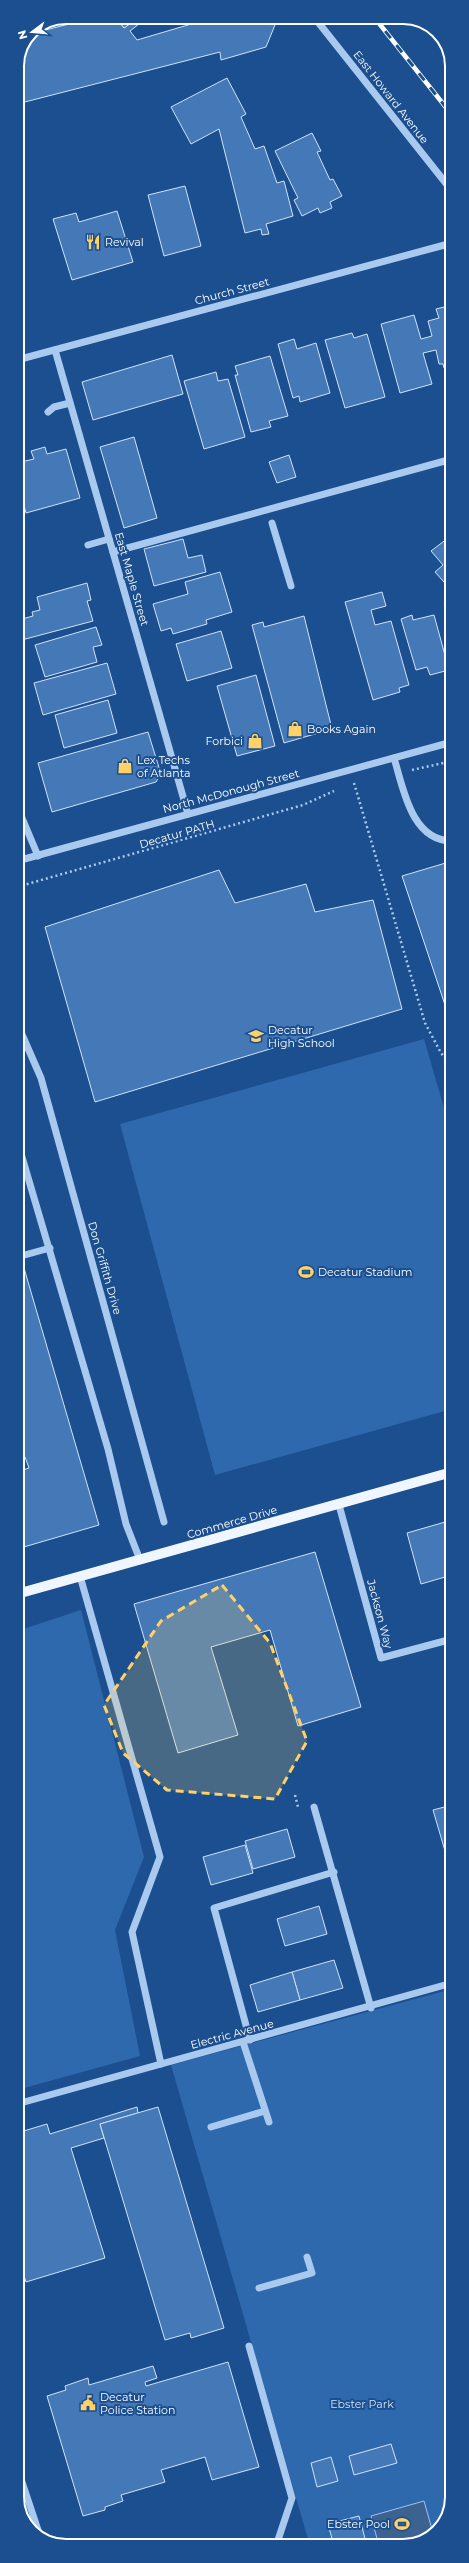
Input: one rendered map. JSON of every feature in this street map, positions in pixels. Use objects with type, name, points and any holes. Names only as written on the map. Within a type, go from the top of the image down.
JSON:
[{"type":"main road","name":"Commerce Drive","points":[[24,1592],[339,1505],[445,1474]]},
{"type":"street","name":"East Howard Avenue","points":[[320,24],[445,182]]},
{"type":"street","name":"Church Street","points":[[24,358],[445,245]]},
{"type":"street","name":"East Maple Street","points":[[55,350],[188,814]]},
{"type":"street","points":[[48,412],[54,407],[70,403]]},
{"type":"street","points":[[113,552],[445,461]]},
{"type":"street","points":[[272,522],[291,586]]},
{"type":"street","points":[[88,544],[109,539]]},
{"type":"street","name":"North McDonough Street","points":[[24,859],[445,744]]},
{"type":"street","points":[[394,758],[411,811],[419,824],[429,833],[445,839]]},
{"type":"street","points":[[24,823],[38,856]]},
{"type":"street","name":"Don Griffith Drive","points":[[24,1038],[41,1078],[164,1522]]},
{"type":"street","points":[[24,1163],[108,1449],[126,1524],[140,1560]]},
{"type":"street","points":[[24,1255],[50,1248]]},
{"type":"street","name":"Jackson Way","points":[[339,1505],[381,1658],[445,1640]]},
{"type":"street","points":[[80,1576],[160,1857],[132,1932],[162,2064]]},
{"type":"street","points":[[314,1807],[334,1872],[371,2008]]},
{"type":"street","points":[[269,2122],[246,2041],[214,1908],[334,1872]]},
{"type":"street","name":"Electric Avenue","points":[[24,2102],[371,2008],[445,1985]]},
{"type":"street","points":[[211,2127],[265,2111]]},
{"type":"street","points":[[259,2288],[312,2273],[307,2257]]},
{"type":"street","points":[[249,2346],[292,2498],[278,2539]]},
{"type":"street","points":[[24,2487],[37,2528]]},
{"type":"path","points":[[408,771],[445,763]]},
{"type":"path","points":[[350,769],[425,1023],[445,1057]]},
{"type":"path","name":"Decatur PATH","points":[[24,885],[303,805],[338,789]]},
{"type":"path","points":[[295,1795],[298,1807]]},
{"type":"highlighted area","points":[[222,1585],[270,1643],[307,1741],[275,1799],[167,1790],[123,1753],[104,1705],[161,1621]]},
{"type":"green space","name":"Decatur Stadium","points":[[424,1039],[445,1111],[445,1411],[215,1475],[120,1124]]},
{"type":"green space","points":[[81,1610],[144,1857],[115,1930],[140,2056],[24,2088],[24,1629]]},
{"type":"green space","name":"Ebster Park","points":[[445,1991],[445,2497],[442,2513],[435,2525],[422,2535],[408,2539],[308,2539],[171,2065]]},
{"type":"shaded area","name":"Ebster Pool","points":[[424,2501],[432,2528],[422,2535],[408,2539],[377,2539],[371,2516]]},
{"type":"building","points":[[69,24],[121,24],[124,28],[129,24],[139,24],[130,31],[137,40],[191,24],[275,25],[266,47],[221,60],[220,52],[24,102],[24,66],[27,50],[36,36],[44,30]]},
{"type":"building","points":[[121,24],[129,24],[124,28]]},
{"type":"building","points":[[227,78],[246,114],[241,117],[255,149],[264,146],[277,183],[284,181],[293,216],[266,224],[269,234],[262,235],[261,229],[245,233],[219,129],[191,144],[171,107]]},
{"type":"building","points":[[312,133],[321,151],[317,152],[330,180],[333,179],[342,196],[330,202],[332,208],[320,213],[318,208],[302,216],[294,200],[298,198],[275,151]]},
{"type":"building","points":[[185,186],[201,246],[164,256],[148,195]]},
{"type":"building","name":"Revival","points":[[117,211],[133,262],[72,280],[53,219],[76,213],[79,222]]},
{"type":"building","points":[[445,307],[445,368],[443,364],[439,364],[436,350],[423,353],[432,384],[400,393],[381,324],[414,315],[421,339],[432,336],[428,321],[439,318],[436,309]]},
{"type":"building","points":[[352,333],[354,338],[367,334],[385,397],[345,408],[325,340]]},
{"type":"building","points":[[294,339],[297,349],[316,343],[330,393],[300,402],[299,396],[293,398],[278,344]]},
{"type":"building","points":[[172,355],[183,394],[93,420],[82,382]]},
{"type":"building","points":[[270,356],[288,416],[269,421],[271,427],[251,432],[235,375],[238,375],[235,366]]},
{"type":"building","points":[[216,372],[218,381],[228,379],[245,437],[204,449],[184,381]]},
{"type":"building","points":[[134,437],[157,518],[124,528],[100,447]]},
{"type":"building","points":[[45,447],[47,454],[66,449],[80,498],[26,513],[24,506],[24,461],[34,459],[31,451]]},
{"type":"building","points":[[289,455],[296,477],[277,483],[269,462]]},
{"type":"building","points":[[183,539],[188,558],[202,555],[206,572],[154,586],[144,549]]},
{"type":"building","points":[[445,540],[445,583],[435,572],[443,565],[431,551]]},
{"type":"building","points":[[220,572],[232,612],[206,620],[207,624],[173,634],[171,628],[161,631],[153,604],[188,594],[185,582]]},
{"type":"building","points":[[87,583],[91,600],[87,601],[93,621],[24,639],[24,618],[33,616],[32,612],[40,610],[37,597]]},
{"type":"building","points":[[382,592],[386,606],[371,610],[375,625],[391,621],[409,685],[399,688],[400,692],[373,700],[345,602]]},
{"type":"building","points":[[412,615],[413,620],[434,615],[445,655],[445,671],[430,675],[427,667],[416,670],[401,619]]},
{"type":"building","points":[[304,616],[332,729],[284,743],[252,625],[263,622],[264,627]]},
{"type":"building","points":[[96,627],[102,645],[93,647],[97,662],[45,677],[35,645]]},
{"type":"building","points":[[221,631],[232,668],[187,681],[176,644]]},
{"type":"building","points":[[107,663],[116,694],[43,715],[34,683]]},
{"type":"building","points":[[256,675],[275,746],[237,756],[217,686]]},
{"type":"building","points":[[108,700],[117,733],[64,748],[55,715]]},
{"type":"building","points":[[148,732],[161,774],[156,782],[52,812],[38,763]]},
{"type":"building","points":[[445,863],[445,1005],[402,876]]},
{"type":"building","name":"Decatur High School","points":[[219,870],[235,903],[306,884],[315,912],[373,900],[402,1009],[95,1102],[45,927]]},
{"type":"building","points":[[24,1268],[99,1525],[24,1547],[24,1470],[29,1468],[25,1457]]},
{"type":"building","points":[[445,1522],[445,1577],[421,1584],[407,1533]]},
{"type":"building","points":[[315,1552],[361,1707],[298,1726],[270,1630],[211,1647],[238,1735],[178,1753],[134,1604]]},
{"type":"building","points":[[445,1807],[445,1851],[433,1810]]},
{"type":"building","points":[[287,1829],[295,1857],[253,1869],[245,1841]]},
{"type":"building","points":[[245,1845],[253,1873],[211,1885],[203,1857]]},
{"type":"building","points":[[319,1906],[327,1934],[285,1946],[277,1919]]},
{"type":"building","points":[[334,1960],[343,1988],[300,2000],[292,1972]]},
{"type":"building","points":[[292,1972],[300,2000],[258,2012],[250,1985]]},
{"type":"building","points":[[137,2107],[138,2113],[100,2124],[104,2138],[71,2148],[105,2258],[26,2282],[24,2276],[24,2131],[47,2124],[50,2134]]},
{"type":"building","points":[[158,2107],[224,2328],[191,2338],[190,2333],[165,2340],[100,2124]]},
{"type":"building","points":[[228,2362],[259,2467],[212,2480],[205,2457],[161,2470],[165,2482],[121,2495],[123,2501],[105,2507],[105,2510],[83,2516],[47,2396],[66,2390],[65,2386],[88,2378],[89,2385],[153,2366],[157,2378],[145,2382],[146,2386]]},
{"type":"building","points":[[391,2444],[397,2463],[354,2475],[349,2456]]},
{"type":"building","points":[[331,2457],[338,2481],[317,2487],[311,2463]]},
{"type":"building","points":[[359,2516],[365,2539],[332,2539],[328,2524]]},
{"type":"railway","points":[[380,24],[445,106]]},
{"type":"place","name":"Revival","points":[[93,242]]},
{"type":"place","name":"Books Again","points":[[295,729]]},
{"type":"place","name":"Forbici","points":[[255,741]]},
{"type":"place","name":"Lex Techs of Atlanta","points":[[125,766]]},
{"type":"place","name":"Decatur High School","points":[[256,1036]]},
{"type":"place","name":"Decatur Stadium","points":[[306,1272]]},
{"type":"place","name":"Decatur Police Station","points":[[88,2403]]},
{"type":"place","name":"Ebster Pool","points":[[402,2524]]}]
